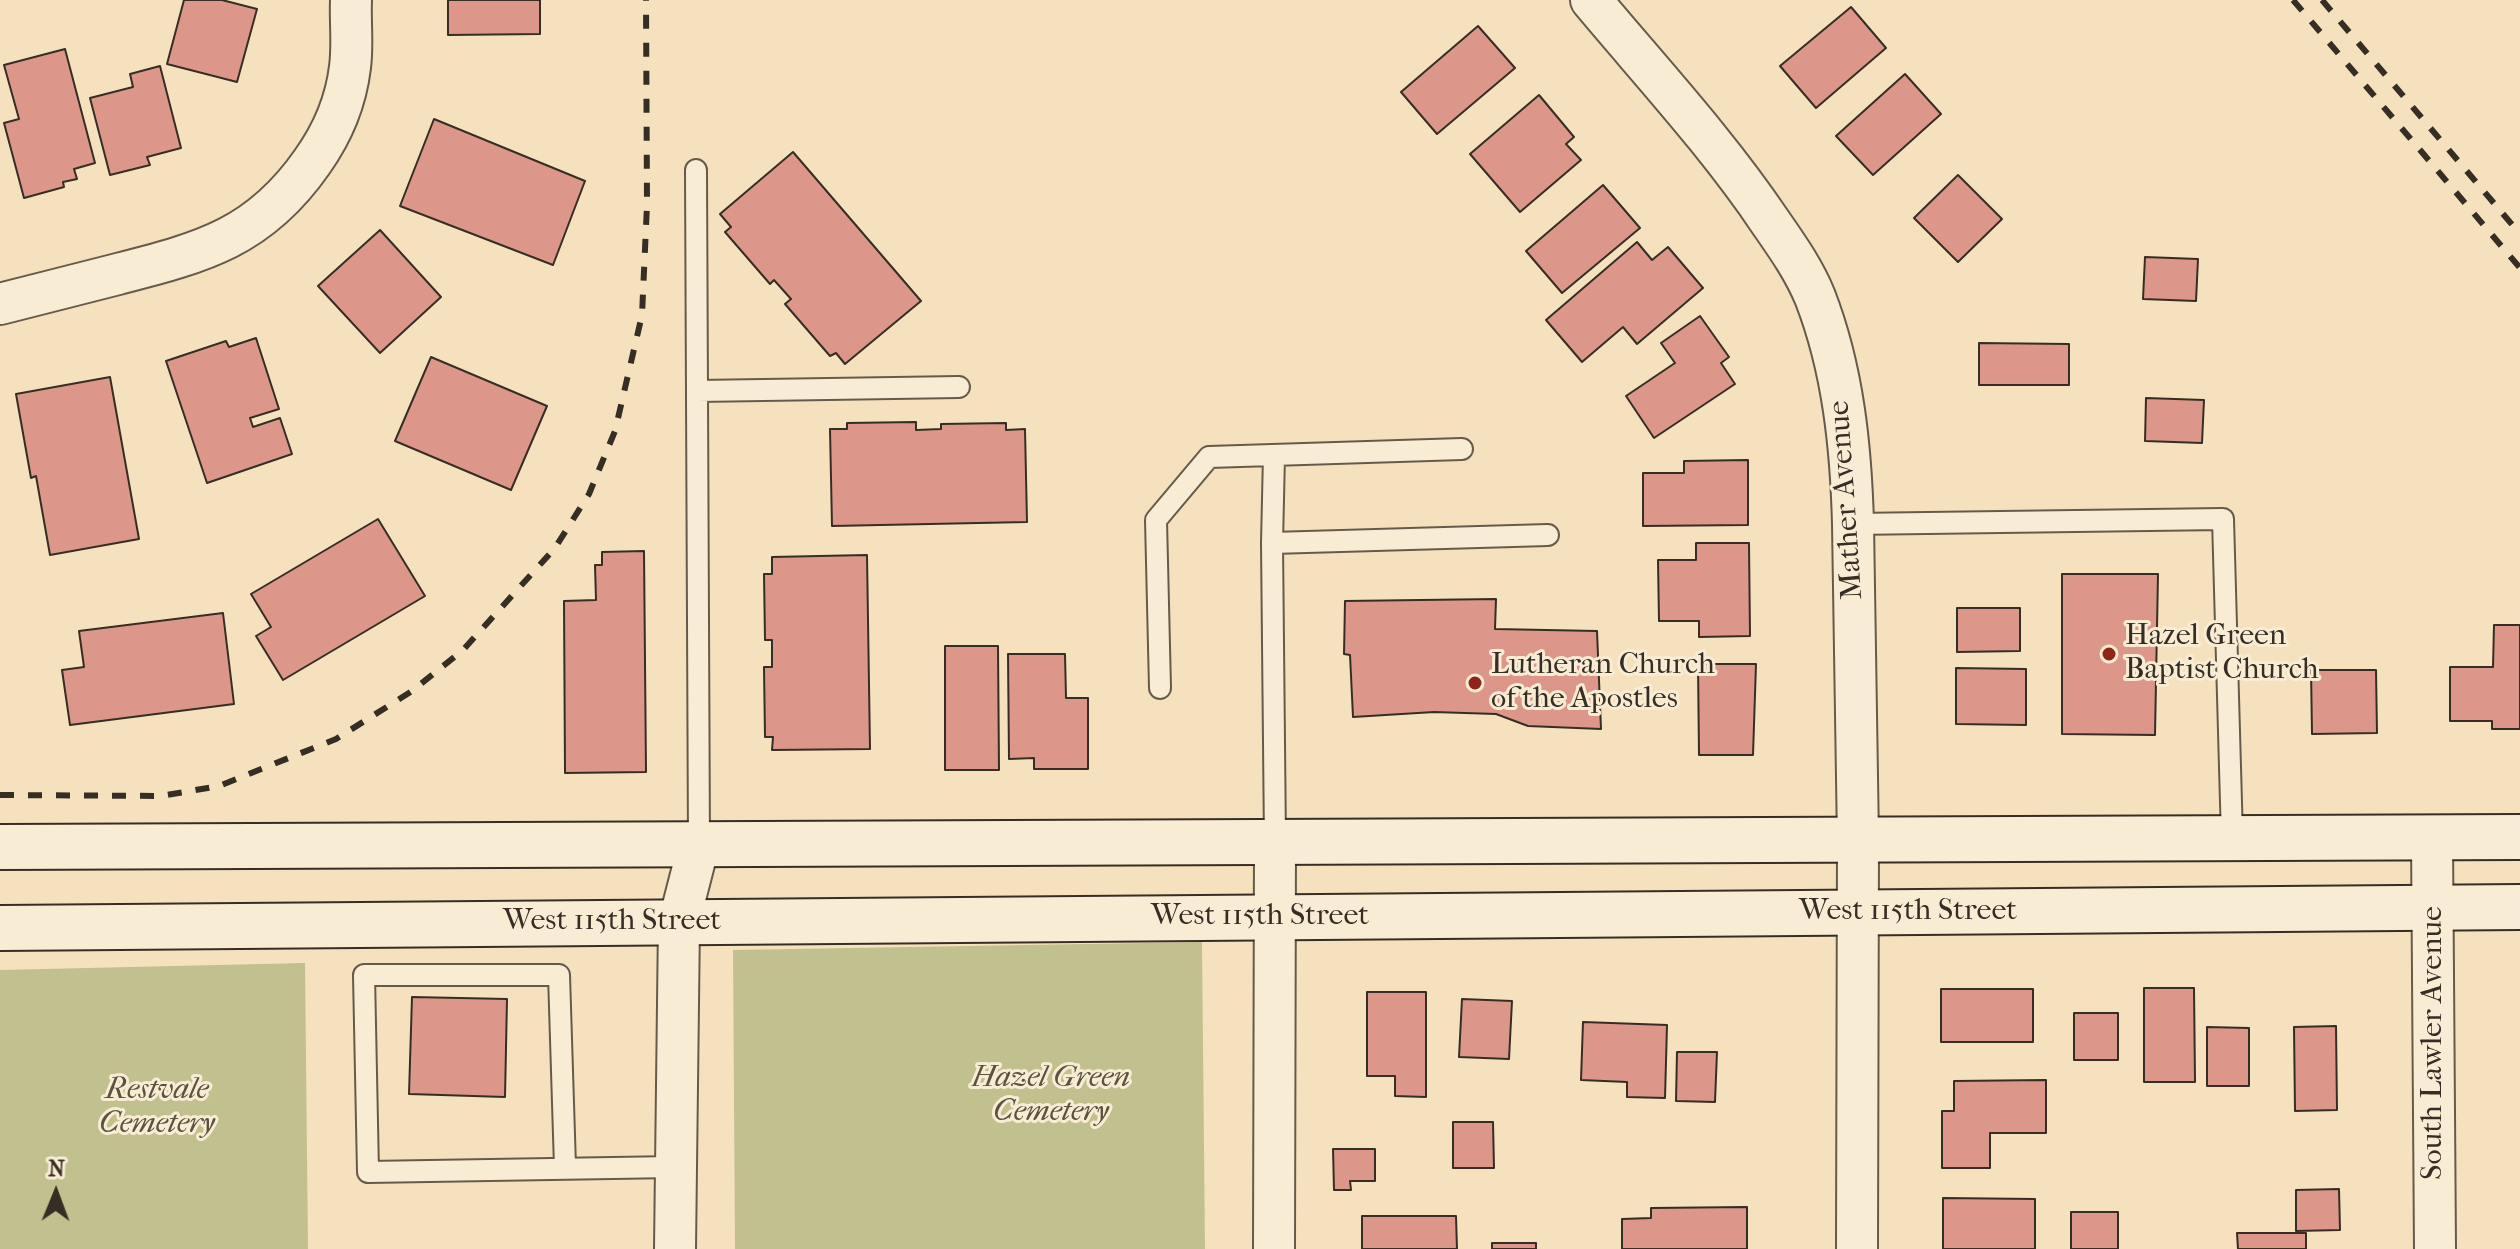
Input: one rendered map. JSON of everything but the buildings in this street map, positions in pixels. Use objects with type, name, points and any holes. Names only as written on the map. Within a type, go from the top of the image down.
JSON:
[{"type":"street","points":[[0,304],[190,255],[222,243],[253,224],[281,201],[325,144],[341,107],[350,67],[351,0]]},
{"type":"street","name":"Mather Avenue","points":[[1591,0],[1741,181],[1794,257],[1814,294],[1829,340],[1846,419],[1852,477],[1858,840],[1857,1249]]},
{"type":"street","points":[[0,847],[2520,837]]},
{"type":"street","name":"South Lawler Avenue","points":[[2432,838],[2435,1249]]},
{"type":"street","points":[[1274,1249],[1275,842]]},
{"type":"street","points":[[675,1249],[679,922],[699,844]]},
{"type":"street","name":"West 115th Street","points":[[0,928],[2520,907]]},
{"type":"lane","points":[[696,170],[699,844]]},
{"type":"lane","points":[[698,391],[959,387]]},
{"type":"lane","points":[[1160,688],[1156,520],[1209,457],[1462,449]]},
{"type":"lane","points":[[1274,455],[1275,842]]},
{"type":"lane","points":[[1853,524],[2223,519],[2232,838]]},
{"type":"lane","points":[[1272,543],[1548,535]]},
{"type":"lane","points":[[565,1167],[559,975],[364,975],[368,1172],[674,1167]]},
{"type":"green space","name":"Hazel Green Cemetery","points":[[1202,942],[1205,1249],[735,1249],[733,950]]},
{"type":"green space","name":"Restvale Cemetery","points":[[305,963],[308,1249],[0,1249],[0,970]]},
{"type":"railway","points":[[0,795],[161,796],[219,786],[336,739],[412,691],[463,650],[555,548],[589,494],[615,431],[642,315],[647,205],[646,0]]},
{"type":"railway","points":[[2293,0],[2520,268]]},
{"type":"railway","points":[[2322,0],[2520,234]]},
{"type":"place","name":"Hazel Green Baptist Church","points":[[2109,654]]},
{"type":"place","name":"Lutheran Church of the Apostles","points":[[1475,683]]}]
